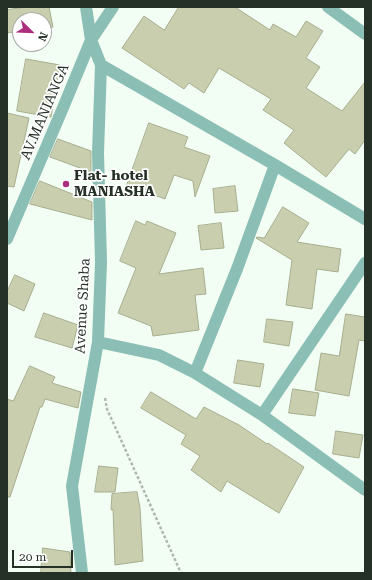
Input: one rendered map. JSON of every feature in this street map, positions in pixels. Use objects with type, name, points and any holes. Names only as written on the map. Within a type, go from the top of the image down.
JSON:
[{"type":"street","points":[[86,7],[90,40]]},
{"type":"street","points":[[90,40],[113,7]]},
{"type":"street","points":[[328,7],[365,34]]},
{"type":"street","name":"Avenue Shaba","points":[[82,573],[72,486],[98,342],[101,262],[98,153],[101,65],[90,40]]},
{"type":"street","name":"AV.MANIANGA","points":[[7,239],[66,103],[90,40]]},
{"type":"street","points":[[101,65],[275,164],[365,219]]},
{"type":"street","points":[[195,373],[237,269],[275,164]]},
{"type":"street","points":[[262,415],[365,263]]},
{"type":"street","points":[[98,342],[159,355],[195,373],[262,415],[363,485]]},
{"type":"path","points":[[105,394],[107,409],[181,573]]},
{"type":"building","points":[[28,7],[49,7],[50,12],[12,12],[12,32],[7,33],[7,10]]},
{"type":"building","points":[[179,7],[235,7],[270,30],[273,24],[296,37],[306,21],[323,31],[306,58],[320,67],[306,88],[342,111],[365,82],[365,140],[355,154],[349,149],[326,177],[284,143],[294,130],[263,110],[271,99],[219,68],[204,93],[189,83],[184,89],[122,48],[144,16],[164,30]]},
{"type":"building","points":[[26,59],[60,65],[51,117],[17,111]]},
{"type":"building","points":[[7,113],[29,118],[14,187],[7,186]]},
{"type":"building","points":[[149,123],[188,137],[184,147],[210,156],[195,197],[193,181],[174,175],[165,199],[127,185]]},
{"type":"building","points":[[58,139],[91,151],[91,172],[50,157]]},
{"type":"building","points":[[40,181],[92,202],[92,220],[30,204]]},
{"type":"building","points":[[235,186],[238,211],[215,213],[213,189]]},
{"type":"building","points":[[283,207],[309,223],[297,242],[341,249],[338,272],[317,269],[312,309],[286,305],[292,260],[256,238],[264,238]]},
{"type":"building","points":[[136,221],[145,225],[147,221],[176,233],[159,274],[203,268],[206,294],[195,295],[199,330],[153,336],[151,326],[118,313],[136,268],[120,261]]},
{"type":"building","points":[[221,223],[224,248],[201,250],[198,226]]},
{"type":"building","points":[[15,275],[35,284],[24,311],[7,303],[7,292]]},
{"type":"building","points":[[44,313],[78,325],[72,348],[35,337]]},
{"type":"building","points":[[346,314],[365,317],[365,341],[359,340],[349,396],[315,390],[321,353],[339,356]]},
{"type":"building","points":[[267,319],[293,322],[289,346],[264,342]]},
{"type":"building","points":[[238,360],[264,364],[260,387],[234,383]]},
{"type":"building","points":[[30,366],[55,377],[52,383],[81,392],[78,408],[45,399],[42,407],[40,407],[10,497],[7,497],[7,399],[13,401]]},
{"type":"building","points":[[293,389],[319,393],[315,416],[289,413]]},
{"type":"building","points":[[151,392],[196,419],[204,407],[239,425],[304,467],[279,513],[227,481],[221,492],[191,470],[200,456],[181,444],[186,435],[141,408]]},
{"type":"building","points":[[336,431],[363,435],[359,458],[333,454]]},
{"type":"building","points":[[99,466],[118,468],[115,492],[95,492]]},
{"type":"building","points":[[137,492],[140,508],[143,561],[115,565],[113,509],[111,510],[112,494]]},
{"type":"building","points":[[43,548],[70,552],[71,573],[41,573]]},
{"type":"place","name":"Flat- hotel MANIASHA","points":[[66,184]]}]
